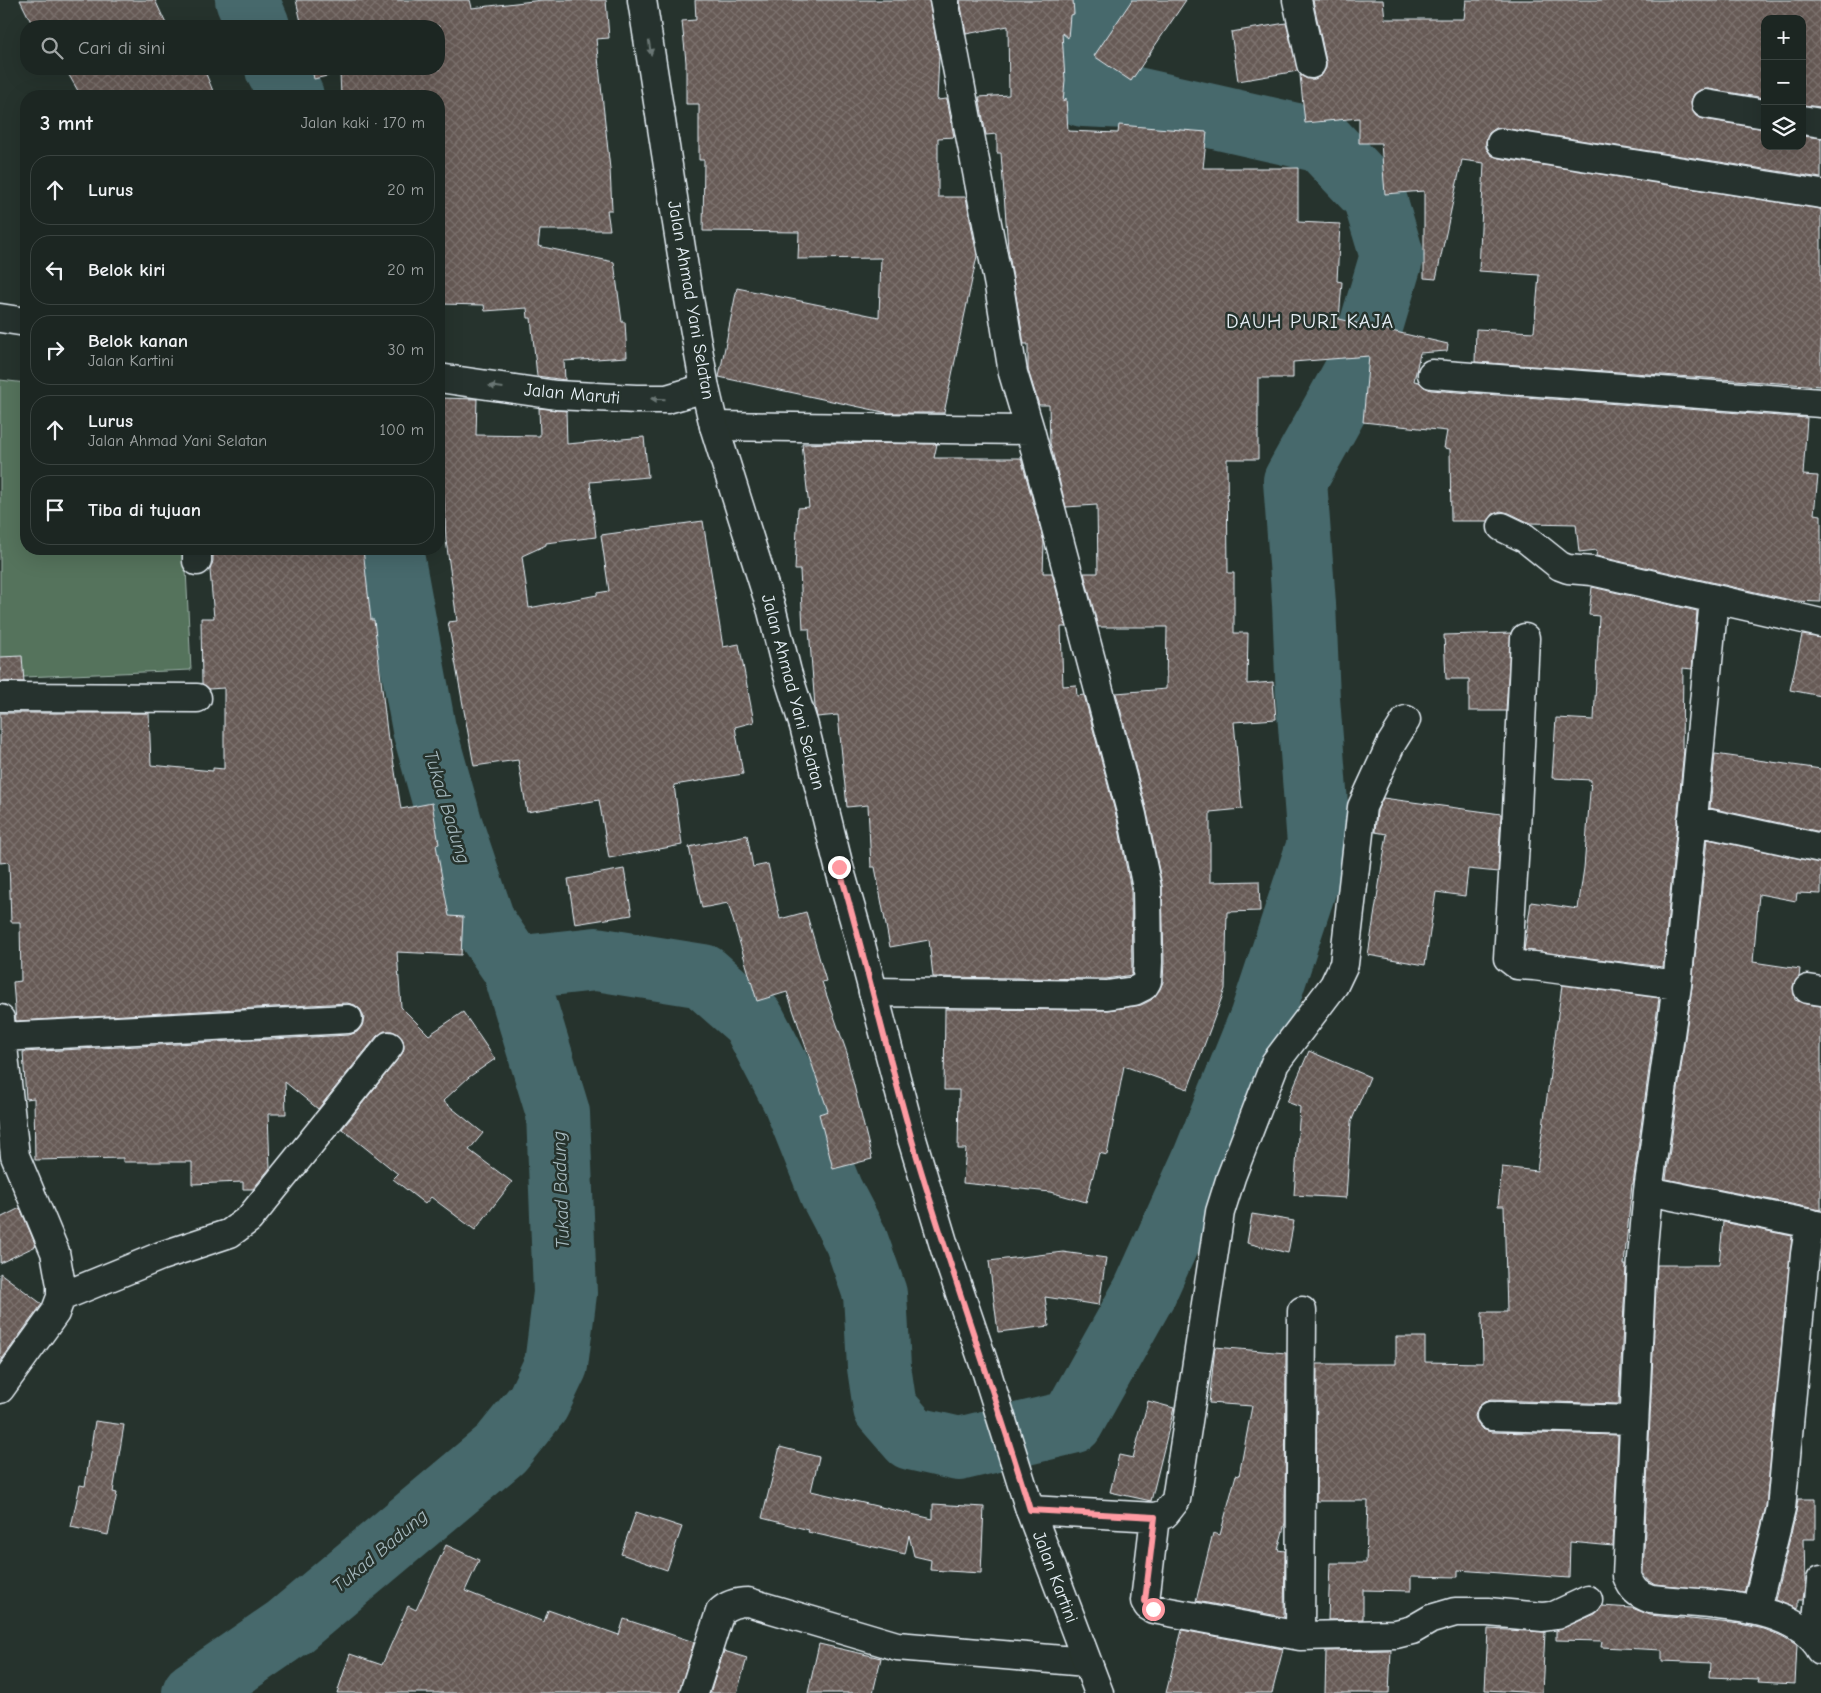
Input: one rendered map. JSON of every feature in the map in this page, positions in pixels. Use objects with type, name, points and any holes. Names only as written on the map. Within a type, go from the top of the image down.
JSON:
[{"type":"street","name":"Jalan Ahmad Yani Selatan","points":[[642,0],[688,293],[705,388],[714,426],[772,611],[787,672],[804,726],[839,867],[912,1139],[945,1250],[987,1374]]},
{"type":"street","points":[[872,992],[1107,995],[1134,991],[1144,986],[1147,981],[1147,888],[1132,815],[1013,372],[999,286],[944,0]]},
{"type":"street","points":[[1297,0],[1311,64]]},
{"type":"street","points":[[1706,104],[1761,113]]},
{"type":"street","points":[[1806,121],[1821,123]]},
{"type":"street","points":[[1501,143],[1821,194]]},
{"type":"street","points":[[0,318],[20,321]]},
{"type":"street","points":[[1432,374],[1821,403]]},
{"type":"street","name":"Jalan Maruti","points":[[445,379],[556,395],[636,399],[667,399],[705,388]]},
{"type":"street","points":[[714,426],[1030,430]]},
{"type":"street","points":[[1502,527],[1525,538],[1560,566],[1568,569],[1592,570],[1821,623]]},
{"type":"street","points":[[1714,599],[1677,985],[1648,1191],[1642,1258],[1627,1576],[1633,1590],[1651,1599],[1756,1610],[1790,1622],[1818,1645]]},
{"type":"street","points":[[1525,638],[1518,810],[1508,958],[1517,965],[1677,985]]},
{"type":"street","points":[[0,697],[197,698]]},
{"type":"street","points":[[1026,1500],[1155,1517],[1164,1514],[1176,1500],[1220,1212],[1231,1177],[1275,1063],[1334,985],[1344,964],[1362,807],[1390,744],[1406,720]]},
{"type":"street","points":[[1692,820],[1821,848]]},
{"type":"street","points":[[0,1389],[56,1313],[61,1297],[59,1265],[56,1252],[16,1156],[1,1028],[348,1020]]},
{"type":"street","points":[[61,1297],[161,1256],[230,1233],[249,1219],[389,1046]]},
{"type":"street","points":[[1648,1191],[1816,1225],[1805,1254],[1781,1509],[1756,1610]]},
{"type":"street","points":[[1300,1636],[1302,1311]]},
{"type":"street","name":"Jalan Kartini","points":[[987,1374],[1026,1500],[1099,1693]]},
{"type":"street","points":[[1491,1416],[1634,1420]]},
{"type":"street","points":[[1155,1517],[1145,1601],[1153,1609],[1300,1636],[1396,1634],[1412,1630],[1430,1619],[1456,1612],[1488,1612],[1543,1618],[1588,1600]]},
{"type":"street","points":[[1818,1645],[1821,1580]]},
{"type":"street","points":[[694,1693],[720,1612],[724,1608],[738,1602],[748,1602],[897,1646],[1086,1662]]},
{"type":"green space","points":[[0,380],[20,382],[20,555],[185,555],[191,670],[0,678]]},
{"type":"building","points":[[20,0],[155,0],[164,20],[30,20]]},
{"type":"building","points":[[296,0],[470,0],[472,8],[542,0],[606,0],[609,38],[596,39],[610,169],[612,210],[607,210],[610,230],[540,230],[538,246],[614,262],[622,322],[625,322],[627,357],[564,361],[565,380],[537,376],[531,318],[528,318],[527,308],[485,311],[484,305],[445,304],[445,90],[341,90],[340,75],[445,75],[445,20],[301,20]]},
{"type":"building","points":[[695,0],[929,0],[939,56],[937,100],[947,99],[954,137],[938,138],[938,197],[966,197],[977,256],[944,413],[888,413],[719,377],[737,288],[879,317],[881,258],[798,259],[799,232],[703,231],[704,160],[699,160],[699,104],[686,104],[686,62],[682,21],[696,20]]},
{"type":"building","points":[[960,0],[1073,0],[1074,14],[1070,15],[1068,38],[1062,33],[1065,80],[1063,102],[1066,98],[1068,131],[1118,133],[1119,125],[1207,132],[1203,168],[1298,168],[1298,222],[1340,224],[1337,281],[1342,282],[1339,319],[1448,344],[1447,351],[1420,353],[1414,381],[1419,382],[1424,387],[1431,390],[1807,418],[1803,475],[1818,476],[1814,514],[1821,515],[1821,602],[1795,601],[1596,556],[1597,550],[1579,552],[1576,524],[1530,523],[1501,511],[1493,514],[1488,521],[1451,521],[1450,449],[1444,448],[1447,431],[1363,422],[1369,356],[1293,362],[1293,378],[1258,378],[1258,459],[1227,459],[1228,573],[1234,573],[1234,633],[1248,633],[1247,684],[1273,682],[1276,719],[1234,722],[1242,809],[1210,812],[1210,882],[1259,881],[1260,911],[1227,912],[1225,989],[1188,1089],[1124,1066],[1107,1155],[1099,1153],[1086,1202],[1050,1192],[963,1183],[966,1149],[958,1149],[959,1090],[944,1090],[945,1009],[1109,1010],[1141,1005],[1151,1000],[1160,989],[1163,982],[1164,962],[1162,885],[1147,812],[1116,693],[1166,689],[1167,627],[1098,627],[1084,573],[1098,573],[1097,505],[1066,507],[1050,443],[1049,405],[1039,405],[1028,370],[1028,344],[1024,344],[1008,248],[1001,153],[997,153],[997,134],[986,135],[979,97],[1009,95],[1008,26],[966,34]]},
{"type":"building","points":[[1132,0],[1186,0],[1131,81],[1094,56]]},
{"type":"building","points":[[1313,0],[1383,0],[1385,19],[1464,19],[1466,0],[1821,0],[1821,107],[1806,105],[1806,15],[1761,15],[1761,97],[1708,89],[1700,90],[1694,94],[1691,102],[1692,110],[1696,116],[1703,119],[1761,128],[1761,150],[1806,150],[1806,136],[1821,138],[1821,178],[1503,128],[1496,128],[1489,133],[1486,148],[1491,155],[1499,158],[1821,209],[1821,386],[1475,362],[1476,329],[1534,332],[1539,275],[1479,271],[1484,163],[1462,160],[1436,279],[1424,278],[1424,191],[1385,194],[1381,143],[1359,143],[1359,118],[1305,123],[1300,75],[1307,79],[1315,79],[1322,75],[1326,68]]},
{"type":"building","points":[[1286,23],[1298,71],[1238,81],[1231,32]]},
{"type":"building","points":[[69,75],[206,75],[213,90],[78,90]]},
{"type":"building","points":[[313,75],[331,75],[314,79]]},
{"type":"building","points":[[445,398],[477,399],[476,435],[540,436],[539,408],[566,411],[567,444],[644,437],[648,477],[590,482],[596,537],[546,543],[546,545],[522,556],[529,608],[597,595],[597,593],[609,591],[601,535],[703,521],[723,647],[739,644],[754,722],[735,727],[743,774],[674,785],[682,845],[609,858],[599,800],[527,812],[518,760],[474,766],[448,622],[457,621],[446,540]]},
{"type":"building","points":[[802,444],[937,444],[934,458],[1021,458],[1044,542],[1043,573],[1052,573],[1066,627],[1061,627],[1063,686],[1076,685],[1077,696],[1084,695],[1117,819],[1131,890],[1132,975],[1106,979],[933,977],[929,940],[890,947],[875,867],[871,867],[868,805],[847,807],[838,715],[817,717],[809,629],[803,629],[800,570],[795,570],[798,508],[809,507]]},
{"type":"building","points":[[213,555],[364,555],[371,620],[374,620],[388,740],[390,740],[401,809],[432,803],[439,844],[436,845],[449,916],[463,917],[461,955],[397,952],[401,1007],[429,1035],[463,1012],[495,1059],[469,1077],[443,1101],[483,1133],[469,1150],[512,1182],[475,1230],[431,1197],[425,1204],[393,1179],[398,1174],[342,1129],[401,1055],[404,1048],[403,1040],[392,1031],[384,1031],[377,1036],[318,1109],[285,1082],[286,1114],[268,1114],[270,1168],[253,1189],[243,1189],[243,1182],[192,1184],[192,1162],[123,1162],[123,1158],[35,1160],[34,1098],[26,1099],[23,1052],[349,1035],[357,1032],[362,1026],[364,1018],[361,1010],[355,1005],[347,1003],[16,1021],[13,982],[21,981],[20,922],[11,922],[9,862],[0,863],[0,713],[149,713],[151,765],[213,771],[213,768],[224,769],[224,688],[209,689],[202,684],[201,618],[214,618],[210,570]]},
{"type":"building","points":[[1592,587],[1697,611],[1692,669],[1683,668],[1682,749],[1684,749],[1663,967],[1524,950],[1531,902],[1578,909],[1584,868],[1591,780],[1552,778],[1556,718],[1594,720],[1599,616],[1589,615]]},
{"type":"building","points":[[1511,633],[1506,711],[1469,711],[1469,679],[1446,679],[1444,635]]},
{"type":"building","points":[[1802,635],[1821,638],[1821,696],[1790,690]]},
{"type":"building","points":[[22,656],[24,682],[0,681],[0,657]]},
{"type":"building","points":[[1715,754],[1821,769],[1821,832],[1710,808]]},
{"type":"building","points":[[1383,798],[1501,814],[1498,872],[1468,869],[1465,896],[1436,892],[1425,965],[1368,955],[1387,834],[1375,832],[1377,811]]},
{"type":"building","points":[[747,835],[753,867],[768,864],[780,919],[806,912],[826,981],[822,982],[848,1056],[872,1159],[833,1169],[819,1114],[828,1111],[787,992],[757,1001],[728,903],[702,908],[689,847]]},
{"type":"building","points":[[1707,839],[1821,863],[1821,894],[1797,893],[1796,901],[1759,894],[1753,962],[1800,969],[1799,977],[1793,986],[1795,1000],[1821,1006],[1821,1210],[1666,1179],[1692,987]]},
{"type":"building","points":[[624,869],[632,915],[575,924],[568,879]]},
{"type":"building","points":[[1562,985],[1659,998],[1632,1184],[1624,1265],[1626,1265],[1619,1404],[1491,1400],[1484,1402],[1478,1407],[1475,1416],[1477,1423],[1482,1429],[1491,1432],[1618,1435],[1613,1546],[1570,1542],[1569,1578],[1458,1570],[1458,1577],[1411,1576],[1411,1591],[1363,1590],[1363,1619],[1328,1620],[1330,1563],[1366,1563],[1368,1501],[1316,1501],[1317,1364],[1396,1364],[1396,1337],[1425,1337],[1425,1362],[1483,1363],[1482,1312],[1507,1312],[1504,1206],[1498,1206],[1502,1167],[1537,1171]]},
{"type":"building","points":[[1309,1051],[1370,1077],[1351,1122],[1346,1198],[1294,1195],[1300,1107],[1287,1102]]},
{"type":"building","points":[[20,1208],[36,1246],[0,1263],[0,1218]]},
{"type":"building","points":[[1252,1214],[1294,1221],[1288,1253],[1247,1243]]},
{"type":"building","points":[[1723,1222],[1792,1236],[1766,1506],[1744,1593],[1655,1584],[1647,1579],[1643,1573],[1657,1265],[1719,1265]]},
{"type":"building","points":[[1063,1252],[1106,1258],[1099,1305],[1045,1297],[1049,1326],[998,1332],[989,1261]]},
{"type":"building","points":[[0,1273],[42,1304],[0,1362]]},
{"type":"building","points":[[1215,1347],[1286,1353],[1285,1523],[1278,1550],[1285,1551],[1284,1617],[1196,1601],[1213,1533],[1220,1535],[1236,1475],[1239,1476],[1252,1406],[1209,1403]]},
{"type":"building","points":[[1148,1401],[1174,1408],[1151,1501],[1110,1492],[1119,1455],[1133,1458]]},
{"type":"building","points":[[95,1421],[124,1425],[113,1492],[117,1493],[108,1535],[71,1527],[80,1485],[85,1486]]},
{"type":"building","points":[[780,1447],[819,1457],[811,1491],[933,1519],[933,1504],[984,1507],[981,1573],[930,1570],[931,1560],[914,1556],[909,1535],[905,1554],[808,1532],[809,1530],[762,1518]]},
{"type":"building","points":[[1798,1499],[1815,1499],[1815,1539],[1804,1539],[1805,1583],[1803,1600],[1798,1600],[1798,1609],[1775,1600]]},
{"type":"building","points":[[636,1512],[682,1527],[667,1570],[621,1554]]},
{"type":"building","points":[[446,1545],[479,1560],[465,1591],[544,1622],[548,1610],[619,1635],[624,1619],[694,1642],[679,1693],[337,1693],[350,1654],[382,1665],[408,1606],[416,1610]]},
{"type":"building","points":[[1602,1606],[1632,1608],[1650,1615],[1741,1624],[1764,1629],[1782,1636],[1797,1645],[1795,1684],[1758,1682],[1759,1679],[1710,1677],[1711,1663],[1662,1661],[1662,1650],[1601,1647],[1602,1641],[1556,1640],[1556,1631],[1595,1614]]},
{"type":"building","points":[[1488,1629],[1545,1632],[1542,1693],[1485,1690]]},
{"type":"building","points":[[1182,1630],[1283,1649],[1272,1693],[1166,1693]]},
{"type":"building","points":[[819,1644],[881,1658],[873,1693],[808,1693]]},
{"type":"building","points":[[1391,1650],[1389,1693],[1325,1693],[1326,1651]]},
{"type":"building","points":[[724,1651],[747,1658],[737,1693],[710,1693]]},
{"type":"waterway","name":"Tukad Badung","points":[[247,0],[255,20]]},
{"type":"waterway","points":[[514,968],[596,959],[703,976],[753,1020],[794,1099],[831,1192],[856,1240],[875,1294],[879,1367],[885,1408],[911,1438],[959,1449],[1072,1422],[1145,1291],[1204,1160],[1261,1019],[1319,844],[1295,481],[1360,364],[1392,256],[1374,196],[1322,141],[1127,97],[1083,95],[1072,56],[1096,13],[1112,0]]},
{"type":"waterway","name":"Tukad Badung","points":[[280,75],[289,90]]},
{"type":"waterway","name":"Tukad Badung","points":[[194,1693],[288,1628],[501,1449],[538,1403],[556,1365],[565,1293],[558,1113],[514,968],[484,924],[451,826],[424,729],[392,555]]},
{"type":"district","name":"DAUH PURI KAJA","points":[[1310,321]]},
{"type":"route","points":[[839,867],[912,1139],[945,1250],[1030,1510],[1155,1517],[1145,1601],[1153,1609]]}]
